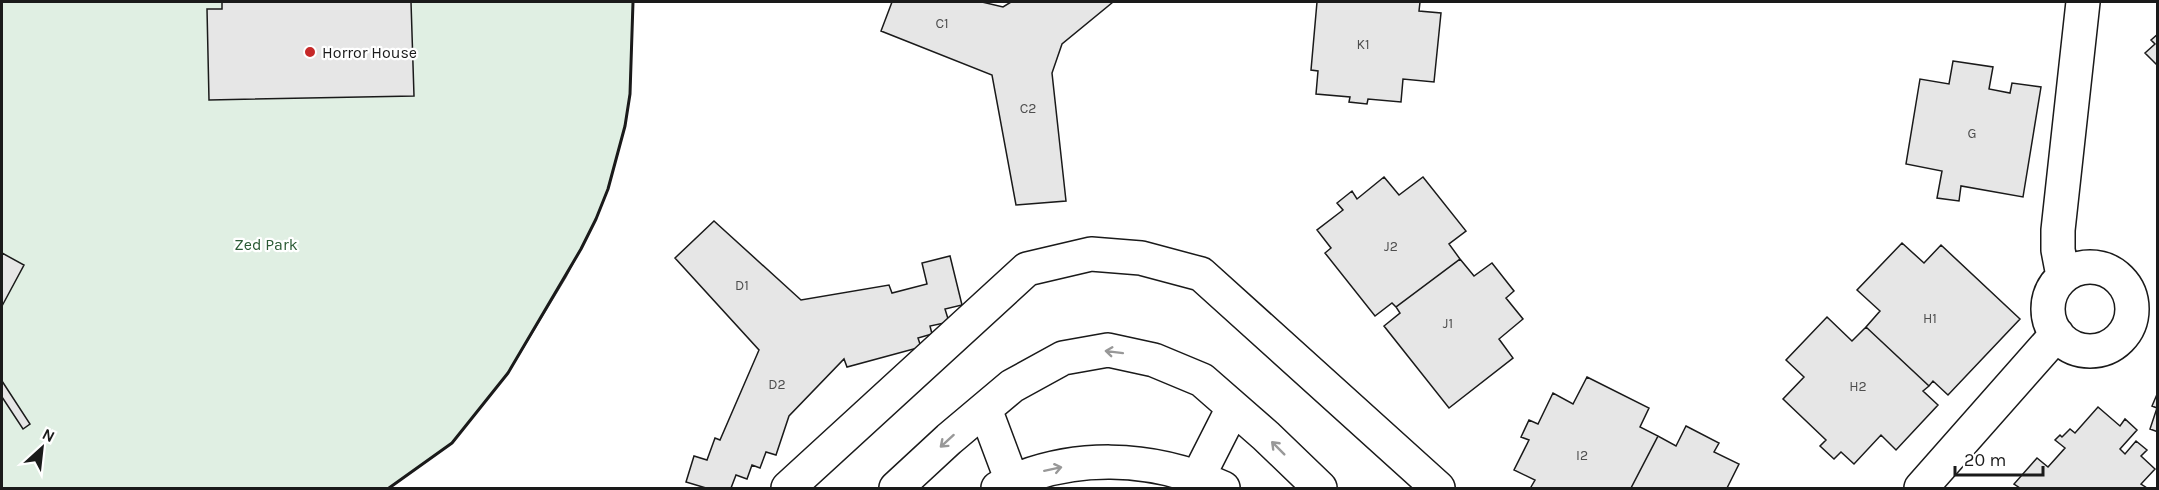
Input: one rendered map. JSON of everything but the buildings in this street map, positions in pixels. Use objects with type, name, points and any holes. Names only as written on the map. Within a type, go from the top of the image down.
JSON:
[{"type":"street","points":[[2063,276],[2058,250],[2058,230],[2083,2]]},
{"type":"street","points":[[788,489],[1027,269],[1092,255],[1142,258],[1201,274],[1438,489]]},
{"type":"street","points":[[2090,267],[2104,269],[2126,286],[2132,300],[2133,314],[2129,327],[2120,339],[2109,347],[2095,351],[2080,350],[2067,344],[2057,334],[2048,310],[2050,297],[2063,276],[2076,269],[2090,267]]},
{"type":"street","points":[[1921,489],[2057,334]]},
{"type":"street","points":[[896,489],[948,439],[1012,386],[1063,358],[1108,350],[1154,360],[1202,380],[1266,436],[1320,489]]},
{"type":"street","points":[[985,409],[1005,485],[1048,469],[1086,463],[1114,462],[1161,466],[1211,483],[1233,408]]},
{"type":"green space","name":"Zed Park","points":[[2,2],[633,2],[630,94],[625,126],[608,189],[596,219],[566,277],[508,373],[452,443],[389,488],[2,488]]},
{"type":"wall","points":[[389,488],[452,443],[508,373],[581,249],[608,189],[625,126],[630,94],[633,2]]},
{"type":"place","name":"Horror House","points":[[310,52]]}]
